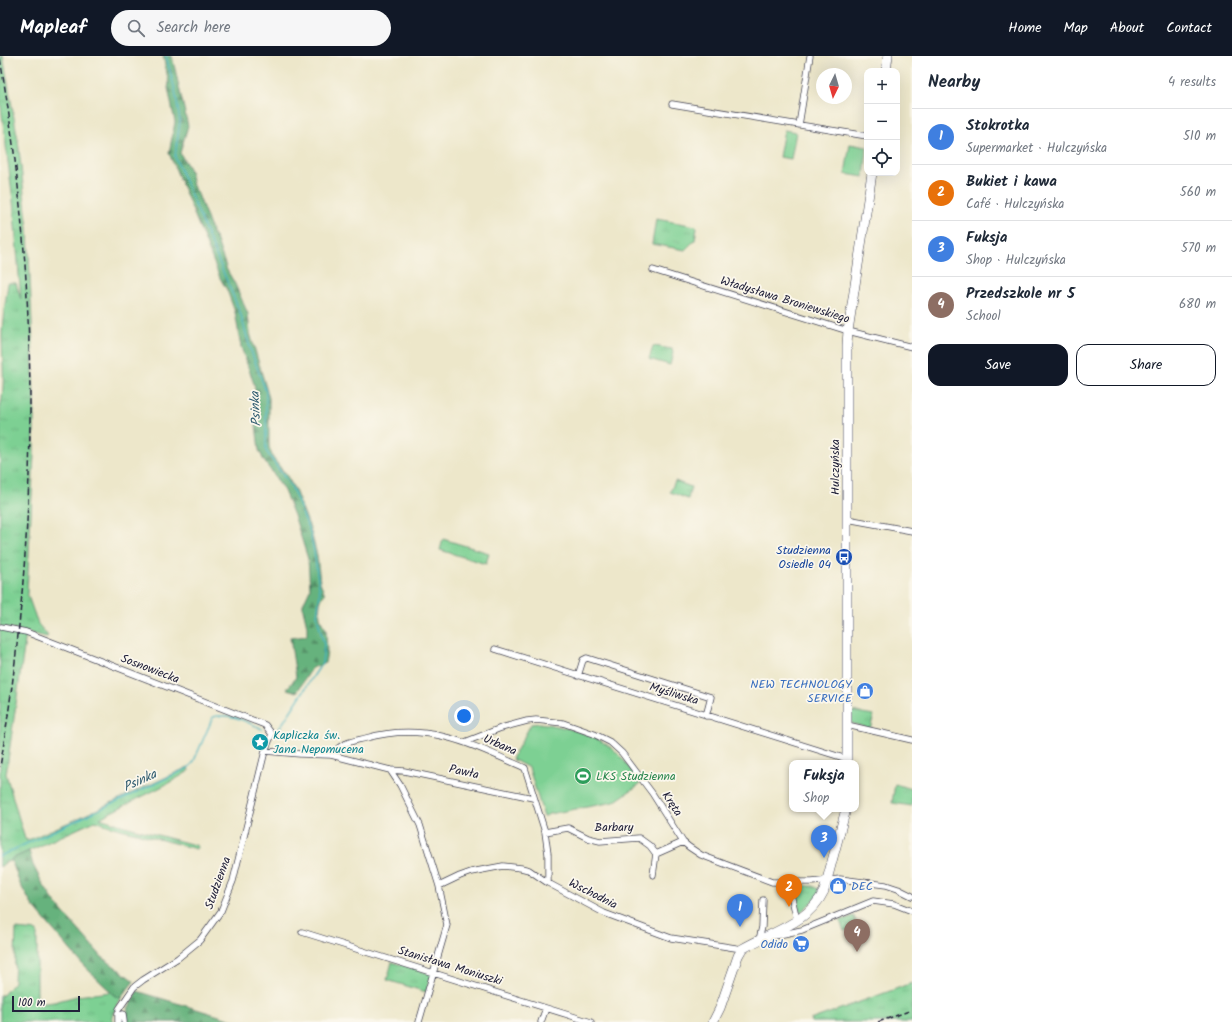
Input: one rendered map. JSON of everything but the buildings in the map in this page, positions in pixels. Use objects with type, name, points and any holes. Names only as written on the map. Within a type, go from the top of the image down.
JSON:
[{"type":"main road","points":[[886,68],[888,56]]},
{"type":"main road","name":"Hulczyńska","points":[[847,760],[848,332],[872,176]]},
{"type":"main road","points":[[713,1022],[720,1008],[738,956],[742,949],[797,920],[810,911],[820,900],[827,881],[845,812]]},
{"type":"street","points":[[799,125],[810,56]]},
{"type":"street","points":[[672,104],[864,136]]},
{"type":"street","name":"Władysława Broniewskiego","points":[[653,270],[848,332],[912,347]]},
{"type":"street","points":[[847,519],[912,531]]},
{"type":"street","name":"Sosnowiecka","points":[[1,627],[26,632],[265,725],[272,734]]},
{"type":"street","name":"Myśliwska","points":[[495,649],[844,760]]},
{"type":"street","points":[[578,676],[583,660],[587,658],[711,697],[706,716]]},
{"type":"street","name":"Kręta","points":[[465,742],[501,728],[527,721],[536,720],[563,723],[594,734],[610,742],[622,753],[652,793],[683,842],[701,855],[772,882],[827,881],[840,879],[886,885],[911,896]]},
{"type":"street","points":[[847,725],[912,740]]},
{"type":"street","name":"Urbana","points":[[331,755],[343,745],[392,732],[410,732],[428,734],[465,742],[525,768],[545,832],[548,854],[548,883]]},
{"type":"street","name":"Studzienna","points":[[118,1022],[125,1000],[134,987],[178,958],[200,940],[221,911],[233,881],[265,751],[272,734]]},
{"type":"street","name":"Pawła","points":[[265,751],[331,755],[390,770],[404,770],[534,798]]},
{"type":"street","points":[[390,770],[420,825],[439,886],[447,925],[420,1021],[427,1022]]},
{"type":"street","name":"Barbary","points":[[545,832],[568,828],[588,838],[600,840],[639,838],[650,846],[656,854]]},
{"type":"street","points":[[652,875],[656,854],[683,842]]},
{"type":"street","name":"Wschodnia","points":[[439,886],[471,872],[503,866],[521,868],[529,870],[548,883],[604,913],[671,938],[742,949]]},
{"type":"street","points":[[788,882],[797,920]]},
{"type":"street","points":[[763,900],[761,939],[802,930],[873,901],[894,904],[912,910]]},
{"type":"street","name":"Stanisława Moniuszki","points":[[302,932],[591,1022]]},
{"type":"street","points":[[541,1022],[546,1008]]},
{"type":"street","name":"Studzienna","points":[[121,1011],[124,1022]]},
{"type":"green space","points":[[0,56],[3,56],[18,140],[28,229],[32,324],[34,454],[27,593],[38,624],[48,636],[47,637],[0,626],[0,408],[3,390],[2,329],[8,283],[16,283],[21,300],[13,201],[0,99]]},
{"type":"green space","points":[[163,56],[172,56],[188,126],[180,153],[190,170],[193,186],[198,194],[227,270],[248,314],[250,333],[269,398],[269,447],[273,458],[287,476],[295,490],[310,528],[317,555],[320,582],[325,594],[321,601],[320,616],[323,625],[326,628],[327,652],[325,663],[312,668],[297,692],[287,689],[296,677],[290,638],[307,636],[307,626],[303,604],[310,589],[308,559],[295,518],[284,491],[264,461],[259,450],[254,384],[241,347],[235,312],[169,153],[175,122]]},
{"type":"green space","points":[[784,130],[796,132],[791,159],[779,157]]},
{"type":"green space","points":[[850,144],[864,146],[864,177],[845,174]]},
{"type":"green space","points":[[656,219],[696,226],[695,240],[685,250],[652,244]]},
{"type":"green space","points":[[653,346],[672,349],[673,353],[670,365],[649,359]]},
{"type":"green space","points":[[675,481],[691,487],[688,499],[670,492]]},
{"type":"green space","points":[[443,539],[489,553],[486,564],[440,550]]},
{"type":"green space","points":[[0,628],[26,634],[6,774],[25,839],[28,840],[72,821],[188,767],[189,771],[178,778],[100,818],[198,846],[196,849],[95,821],[11,859],[12,861],[6,862],[0,867]]},
{"type":"green space","points":[[851,711],[874,715],[870,729],[851,723]]},
{"type":"green space","name":"LKS Studzienna","points":[[540,723],[581,732],[600,740],[620,756],[640,784],[614,802],[549,814],[544,817],[529,768],[512,759],[531,724]]},
{"type":"green space","points":[[895,784],[912,789],[912,806],[892,803]]},
{"type":"green space","points":[[29,851],[33,865],[56,904],[102,957],[134,981],[121,998],[115,996],[84,966],[32,905],[20,884],[11,859]]},
{"type":"green space","points":[[792,886],[814,886],[820,890],[816,898],[800,913],[795,890],[793,890]]},
{"type":"green space","points":[[854,916],[858,927],[844,931],[840,921]]},
{"type":"green space","points":[[16,929],[37,931],[37,1004],[54,1002],[77,996],[110,992],[121,998],[112,1016],[112,1022],[0,1022],[0,995],[3,995],[14,982]]},
{"type":"green space","points":[[392,962],[432,974],[426,992],[387,980]]},
{"type":"green space","points":[[912,983],[912,1022],[811,1022],[810,1020]]},
{"type":"green space","points":[[137,991],[239,1022],[126,1022],[126,1013]]},
{"type":"waterway","name":"Psinka","points":[[166,56],[175,90],[180,121],[175,157],[240,312],[250,348],[266,392],[266,451],[292,488],[310,532],[314,551],[320,594],[317,616],[324,645],[322,663],[279,729]]},
{"type":"waterway","name":"Psinka","points":[[0,856],[188,768],[193,763],[213,717],[232,717],[262,729]]},
{"type":"railway","points":[[0,59],[13,147],[23,236],[28,325],[30,413],[28,502],[22,591],[13,679],[0,767]]},
{"type":"railway","points":[[878,1022],[912,1010]]},
{"type":"place","name":"Studzienna Osiedle 04","points":[[844,557]]},
{"type":"place","name":"NEW TECHNOLOGY SERVICE","points":[[865,691]]},
{"type":"place","name":"Kapliczka św. Jana Nepomucena","points":[[260,742]]},
{"type":"place","name":"LKS Studzienna","points":[[583,776]]},
{"type":"place","name":"Fuksja","points":[[824,858]]},
{"type":"place","name":"DEC","points":[[838,886]]},
{"type":"place","name":"Bukiet i kawa","points":[[789,907]]},
{"type":"place","name":"Stokrotka","points":[[740,927]]},
{"type":"place","name":"Odido","points":[[801,944]]},
{"type":"place","name":"Przedszkole nr 5","points":[[857,952]]}]
